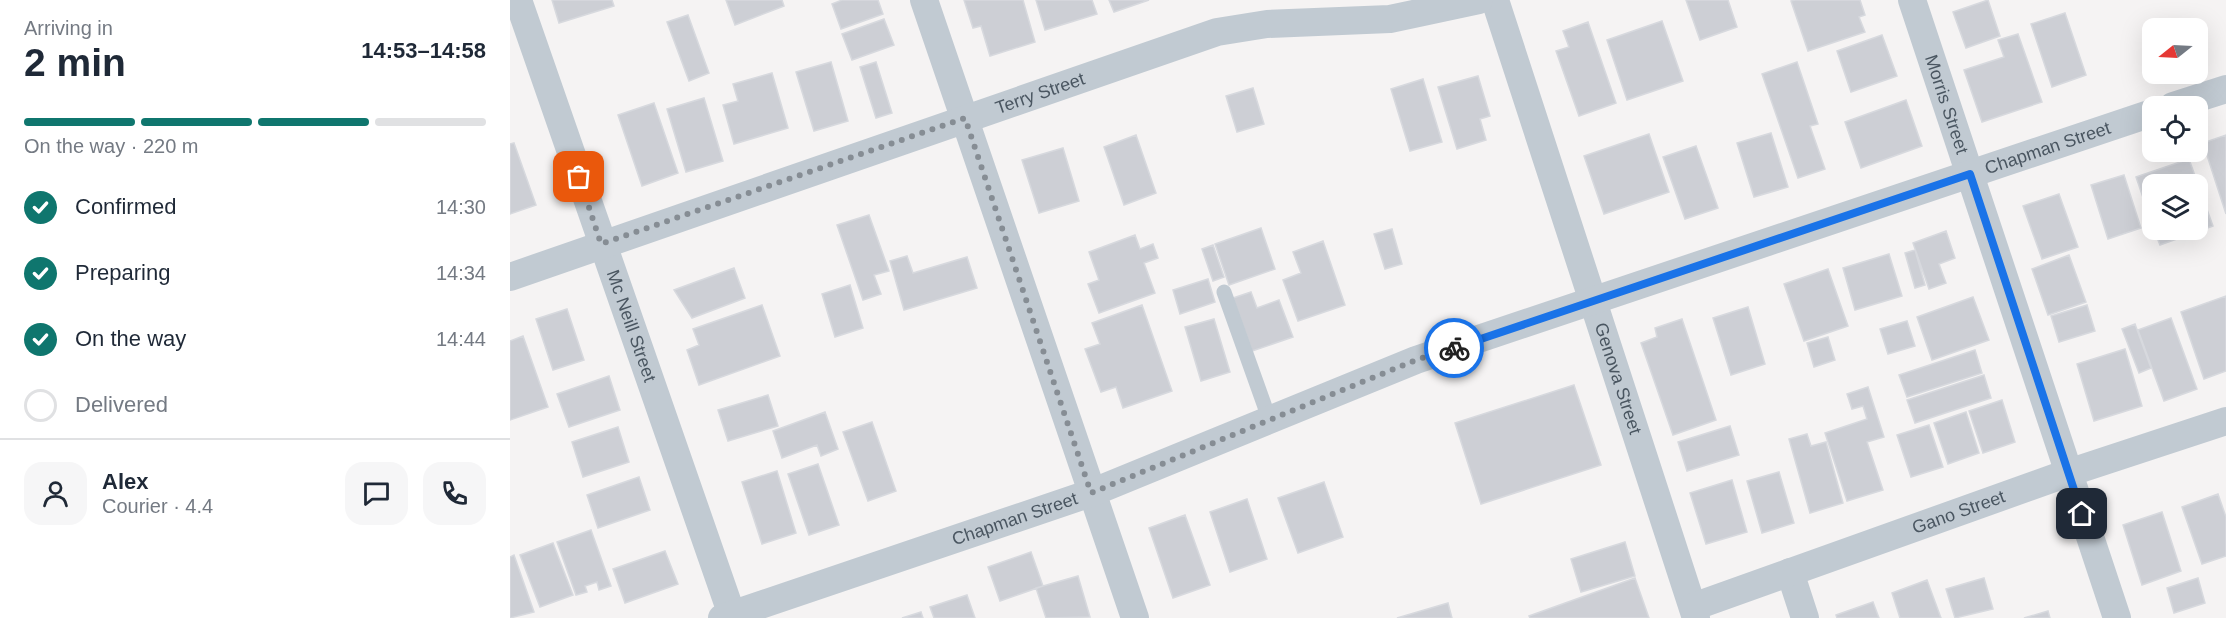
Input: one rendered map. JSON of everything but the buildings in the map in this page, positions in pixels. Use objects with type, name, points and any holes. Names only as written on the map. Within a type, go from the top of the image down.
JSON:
[{"type":"street","name":"Mc Neill Street","points":[[518,0],[729,617]]},
{"type":"street","points":[[924,0],[1135,618]]},
{"type":"street","name":"Terry Street","points":[[510,277],[1217,32],[1329,10],[1390,19],[1479,0]]},
{"type":"street","name":"Genova Street","points":[[1495,0],[1695,613]]},
{"type":"street","name":"Morris Street","points":[[1912,0],[2117,618]]},
{"type":"street","points":[[2204,96],[2226,89]]},
{"type":"street","name":"Chapman Street","points":[[729,617],[1091,493],[1416,360],[1592,303],[2142,116]]},
{"type":"street","name":"Gano Street","points":[[1695,613],[1790,572],[2068,473],[2226,421]]},
{"type":"street","points":[[1790,572],[1806,618]]},
{"type":"lane","points":[[1224,292],[1270,421]]},
{"type":"way so far","points":[[579,177],[601,244],[965,118],[1091,493],[1416,360],[1454,348]]},
{"type":"route","points":[[1454,348],[1970,174],[2082,514]]}]
